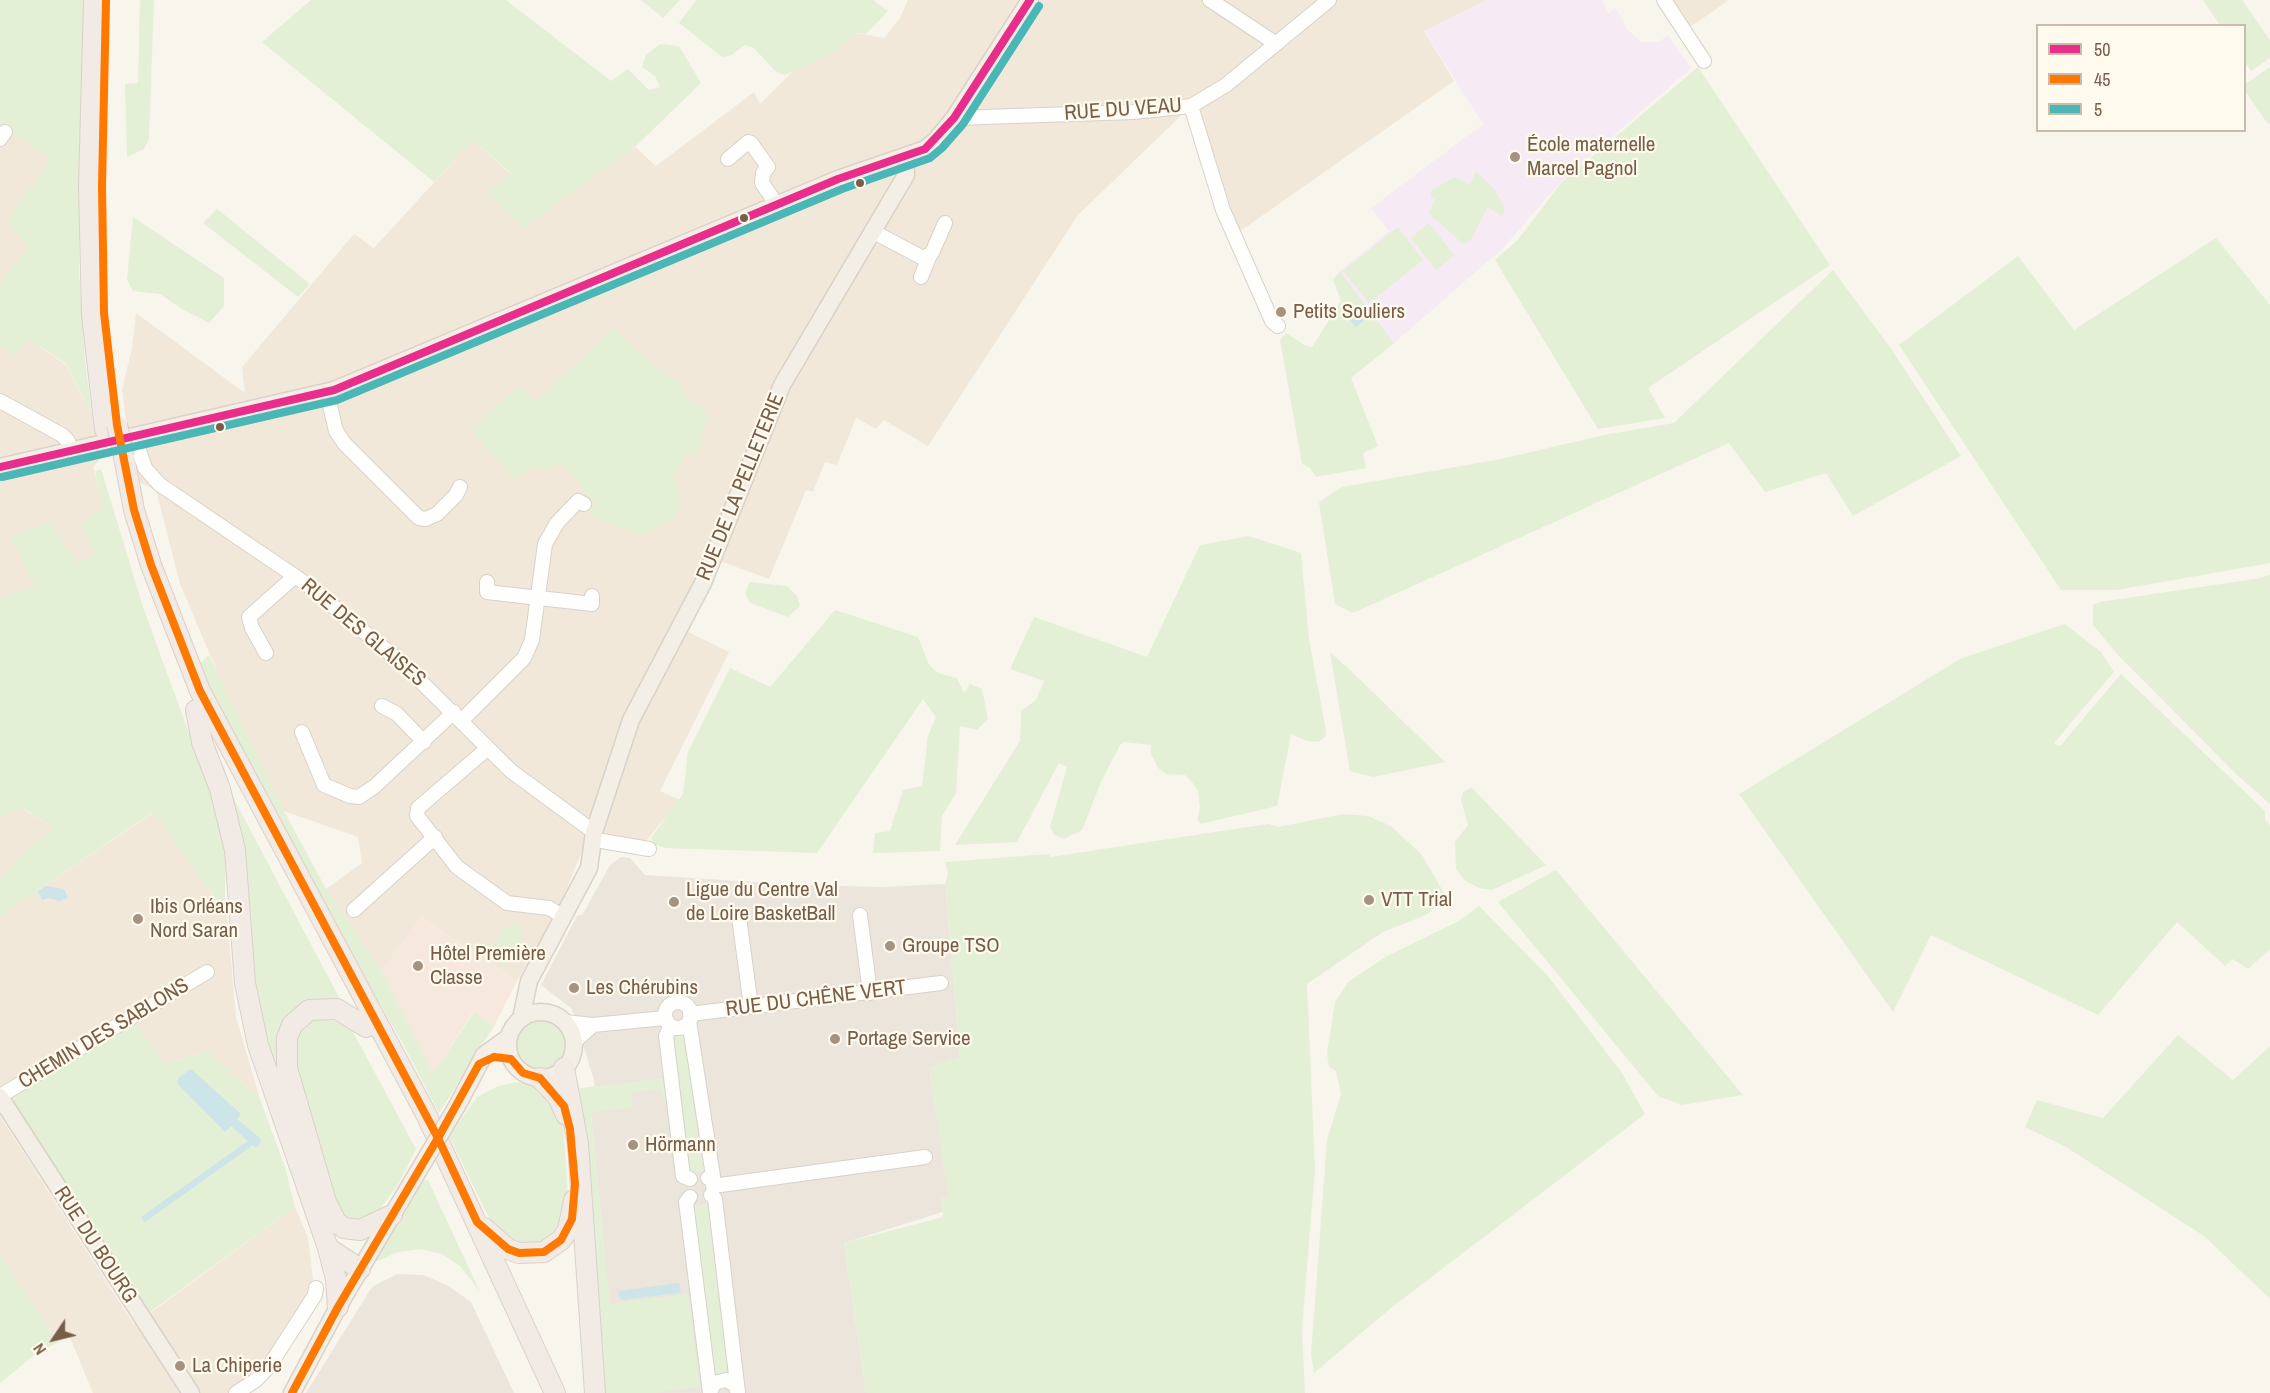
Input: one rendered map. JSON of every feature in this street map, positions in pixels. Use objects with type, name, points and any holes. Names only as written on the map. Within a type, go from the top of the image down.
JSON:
[{"type":"highway","points":[[94,0],[89,186],[92,315],[118,458],[151,565],[200,690],[245,778],[407,1076],[555,1393]]},
{"type":"highway","points":[[106,0],[102,186],[104,313],[111,427]]},
{"type":"highway","points":[[118,458],[123,513],[139,568],[196,710],[433,1156],[541,1393]]},
{"type":"highway","points":[[196,710],[202,741],[220,789],[236,850],[245,983],[258,1045],[328,1248],[336,1279],[338,1307]]},
{"type":"highway","points":[[366,1027],[337,1009],[309,1011],[292,1025],[286,1038],[287,1068],[326,1202],[336,1222],[344,1228],[360,1230],[392,1215]]},
{"type":"highway","points":[[564,1068],[578,1144],[595,1393]]},
{"type":"highway","points":[[477,1222],[498,1242],[519,1253],[544,1252],[561,1240],[568,1230],[572,1219],[575,1184],[570,1129],[558,1097],[540,1078]]},
{"type":"highway","points":[[328,1248],[360,1269]]},
{"type":"main road","points":[[0,467],[327,393],[838,179],[905,157],[931,145],[954,118],[1030,0]]},
{"type":"main road","name":"RUE DE LA PELLETERIE","points":[[521,1019],[529,981],[573,902],[599,866],[597,834],[631,720],[703,583],[782,385],[906,176],[905,157]]},
{"type":"main road","points":[[529,981],[532,997],[542,1012]]},
{"type":"main road","points":[[292,1393],[338,1307],[489,1050],[509,1037],[521,1019],[542,1012],[550,1013],[564,1022],[574,1042],[573,1051],[564,1068],[549,1077],[540,1078],[523,1073],[511,1059],[509,1037]]},
{"type":"main road","points":[[479,1064],[494,1058],[511,1059]]},
{"type":"main road","name":"RUE DU BOURG","points":[[0,1096],[191,1393]]},
{"type":"street","points":[[1210,0],[1275,43]]},
{"type":"street","name":"RUE DU VEAU","points":[[954,118],[1132,112],[1191,106],[1226,85],[1329,0]]},
{"type":"street","points":[[1664,0],[1704,61]]},
{"type":"street","points":[[1191,106],[1223,210],[1272,321],[1278,326]]},
{"type":"street","points":[[728,159],[748,142],[751,143],[768,167],[763,173],[762,183],[777,205]]},
{"type":"street","points":[[921,277],[945,223]]},
{"type":"street","points":[[872,231],[919,257],[930,255]]},
{"type":"street","points":[[327,393],[336,431],[344,443],[419,518],[426,519],[437,514],[456,495],[460,487]]},
{"type":"street","points":[[0,401],[62,435],[68,441],[71,451]]},
{"type":"street","name":"RUE DES GLAISES","points":[[135,438],[146,468],[159,484],[295,576],[403,664],[511,771],[597,834]]},
{"type":"street","points":[[302,732],[324,785],[350,796],[359,796],[367,792],[524,658],[532,640],[545,544],[550,532],[578,501],[584,504]]},
{"type":"street","points":[[266,653],[252,628],[249,617],[295,576]]},
{"type":"street","points":[[487,582],[487,592],[537,599],[592,604],[592,596]]},
{"type":"street","points":[[382,706],[397,714],[424,742]]},
{"type":"street","points":[[488,748],[418,808],[417,816],[457,867],[507,903],[549,908],[564,917]]},
{"type":"street","points":[[597,834],[649,849]]},
{"type":"street","points":[[354,910],[435,837]]},
{"type":"street","points":[[860,915],[870,993]]},
{"type":"street","points":[[739,917],[751,1007]]},
{"type":"street","name":"CHEMIN DES SABLONS","points":[[0,1096],[207,972]]},
{"type":"street","name":"RUE DU CHÊNE VERT","points":[[690,1018],[751,1007],[941,983]]},
{"type":"street","points":[[690,1179],[687,1188],[690,1197],[699,1201],[710,1187],[713,1176],[690,1018],[684,1004],[676,1002],[668,1008],[666,1036],[683,1176],[690,1179],[699,1175],[710,1187],[715,1199],[738,1392]]},
{"type":"street","points":[[564,1022],[593,1025],[668,1022],[680,1028],[690,1018]]},
{"type":"street","points":[[574,1042],[593,1025]]},
{"type":"street","points":[[710,1187],[777,1175],[925,1157]]},
{"type":"street","points":[[690,1197],[686,1202],[710,1393]]},
{"type":"street","points":[[236,1393],[256,1380],[270,1365],[315,1295],[316,1288]]},
{"type":"street","points":[[710,1393],[714,1383],[722,1380],[731,1381],[738,1392]]},
{"type":"shaded area","points":[[908,0],[1487,0],[1424,31],[1454,81],[1239,232],[1191,106],[1078,215],[928,446],[884,420],[876,429],[856,418],[837,465],[825,462],[813,492],[806,490],[769,579],[709,557],[674,625],[729,652],[660,791],[680,800],[636,853],[585,844],[555,917],[517,981],[421,917],[382,971],[326,889],[362,863],[358,837],[284,811],[231,704],[180,584],[156,490],[134,480],[122,390],[132,348],[136,313],[245,393],[242,367],[354,234],[374,248],[473,140],[512,175],[568,196],[635,147],[656,166],[754,92],[760,104],[796,68],[829,54],[856,33],[884,38],[900,18]]},
{"type":"shaded area","name":"École maternelle Marcel Pagnol","points":[[1487,0],[1602,0],[1609,14],[1615,7],[1628,30],[1641,42],[1659,42],[1668,35],[1691,68],[1562,181],[1501,250],[1394,343],[1340,271],[1389,231],[1371,208],[1483,124],[1424,31]]},
{"type":"shaded area","points":[[1667,0],[1729,0],[1686,30]]},
{"type":"shaded area","points":[[0,125],[51,159],[7,221],[30,247],[0,282]]},
{"type":"shaded area","points":[[28,338],[66,365],[92,414],[101,458],[93,467],[104,507],[96,554],[78,564],[11,537],[35,587],[0,598],[0,346],[15,355]]},
{"type":"shaded area","points":[[22,808],[55,828],[25,852],[0,879],[0,818]]},
{"type":"shaded area","points":[[154,812],[219,903],[225,895],[236,1017],[260,1099],[208,1051],[165,1064],[0,1090],[0,916]]},
{"type":"shaded area","points":[[621,857],[630,858],[645,875],[801,885],[884,887],[945,884],[960,1058],[929,1067],[952,1209],[844,1243],[866,1393],[618,1393],[591,1113],[596,1100],[594,1080],[572,1009],[541,985],[577,916],[583,914],[610,865]]},
{"type":"shaded area","points":[[421,917],[517,981],[494,1026],[473,1012],[433,1073],[382,971]]},
{"type":"shaded area","points":[[0,1116],[134,1325],[295,1207],[308,1237],[314,1289],[264,1363],[243,1385],[228,1393],[93,1393],[69,1335],[59,1342],[0,1256]]},
{"type":"shaded area","points":[[397,1274],[424,1275],[448,1286],[471,1302],[514,1393],[306,1393],[372,1287]]},
{"type":"green space","points":[[0,0],[89,0],[79,180],[79,268],[85,361],[92,414],[66,364],[28,338],[15,355],[0,346],[0,282],[29,247],[6,222],[51,159],[0,125]]},
{"type":"green space","points":[[140,0],[154,0],[149,139],[144,149],[127,157],[125,84],[138,83]]},
{"type":"green space","points":[[311,0],[506,0],[611,81],[628,69],[649,90],[660,87],[655,76],[642,67],[646,55],[660,44],[679,46],[701,83],[635,147],[524,228],[487,193],[512,174],[473,140],[434,182],[262,42]]},
{"type":"green space","points":[[641,0],[680,0],[663,18]]},
{"type":"green space","points":[[696,0],[873,0],[888,11],[866,34],[856,33],[830,54],[785,75],[776,72],[754,48],[745,45],[731,55],[722,57],[679,23]]},
{"type":"green space","points":[[2203,0],[2242,0],[2270,40],[2270,58],[2251,71],[2246,64],[2246,24],[2219,24]]},
{"type":"green space","points":[[1698,67],[1830,265],[1648,388],[1665,418],[1598,429],[1495,260],[1517,241],[1561,183]]},
{"type":"green space","points":[[2270,67],[2270,123],[2268,124],[2246,92],[2246,84]]},
{"type":"green space","points":[[1476,171],[1494,189],[1505,208],[1502,216],[1488,207],[1470,241],[1463,244],[1428,213],[1435,200],[1431,197],[1431,190],[1455,177],[1470,185]]},
{"type":"green space","points":[[217,209],[310,284],[298,297],[203,223]]},
{"type":"green space","points":[[133,217],[224,278],[224,306],[209,323],[160,294],[133,291],[127,280]]},
{"type":"green space","points":[[1429,223],[1454,255],[1436,270],[1411,238]]},
{"type":"green space","points":[[1398,227],[1423,260],[1369,303],[1343,271]]},
{"type":"green space","points":[[2216,238],[2270,305],[2270,563],[2117,590],[2061,590],[1899,345],[2018,256],[2074,330]]},
{"type":"green space","points":[[1833,270],[1892,350],[1961,456],[1853,516],[1826,473],[1765,492],[1729,443],[1353,613],[1335,604],[1319,502],[1342,487],[1501,459],[1604,435],[1674,423]]},
{"type":"green space","points":[[1340,271],[1394,343],[1351,378],[1378,446],[1363,453],[1366,468],[1316,477],[1310,468],[1302,464],[1280,340],[1286,333],[1306,346],[1312,347],[1341,301],[1333,280]]},
{"type":"green space","points":[[613,328],[654,366],[679,384],[691,400],[705,411],[708,423],[702,434],[704,441],[693,458],[687,454],[674,474],[680,507],[673,519],[645,535],[627,531],[593,517],[590,509],[595,502],[583,492],[581,483],[559,463],[550,470],[532,468],[515,481],[470,429],[520,386],[536,402]]},
{"type":"green space","points":[[101,469],[144,610],[190,736],[206,772],[226,839],[225,895],[220,904],[153,812],[0,916],[0,879],[25,852],[55,828],[23,808],[0,818],[0,598],[35,587],[11,537],[48,522],[78,563],[95,554],[81,524],[103,507],[95,471]]},
{"type":"green space","points":[[1249,536],[1301,553],[1309,639],[1326,731],[1325,737],[1318,742],[1307,741],[1291,734],[1277,806],[1201,824],[1197,820],[1200,808],[1198,791],[1192,782],[1185,775],[1166,774],[1158,768],[1151,754],[1151,745],[1124,742],[1120,745],[1101,782],[1082,830],[1064,839],[1054,835],[1050,827],[1067,767],[1059,763],[1017,842],[955,845],[1020,741],[1021,711],[1036,700],[1044,681],[1010,669],[1034,617],[1147,657],[1200,545]]},
{"type":"green space","points":[[2270,574],[2270,804],[2235,773],[2118,655],[2093,625],[2093,605],[2100,602],[2261,578]]},
{"type":"green space","points":[[750,582],[787,586],[797,596],[800,606],[788,617],[750,603],[745,593]]},
{"type":"green space","points":[[835,610],[918,637],[929,665],[938,673],[957,678],[964,693],[970,684],[982,689],[988,719],[977,730],[960,726],[956,793],[942,816],[940,851],[873,853],[875,833],[890,831],[903,790],[922,786],[928,736],[936,717],[923,699],[817,853],[665,848],[655,845],[651,838],[683,794],[688,752],[730,668],[770,687]]},
{"type":"green space","points":[[2065,624],[2101,652],[2114,672],[2054,743],[2060,746],[2121,674],[2265,811],[2265,820],[2270,825],[2270,949],[2248,969],[2233,959],[2225,966],[2177,922],[2098,1015],[1931,935],[1893,1012],[1739,794],[1960,659]]},
{"type":"green space","points":[[1330,652],[1445,762],[1373,777],[1350,771]]},
{"type":"green space","points":[[209,655],[284,811],[326,889],[382,971],[433,1073],[474,1012],[494,1026],[439,1113],[402,1042],[346,946],[197,666]]},
{"type":"green space","points":[[227,786],[341,1001],[301,1005],[286,1016],[277,1036],[278,1060],[310,1166],[263,1050]]},
{"type":"green space","points":[[1472,787],[1546,865],[1492,890],[1479,888],[1464,880],[1456,869],[1455,842],[1468,825],[1461,800],[1463,792]]},
{"type":"green space","points":[[1343,814],[1368,816],[1391,826],[1422,855],[1447,898],[1426,915],[1383,932],[1307,984],[1315,1169],[1302,1329],[1305,1393],[866,1393],[844,1243],[943,1217],[941,1197],[948,1197],[929,1066],[960,1058],[945,884],[948,874],[945,862],[1049,854],[1050,857],[1268,824],[1278,827]]},
{"type":"green space","points":[[1556,870],[1743,1095],[1682,1105],[1658,1096],[1498,902]]},
{"type":"green space","points":[[1479,906],[1548,976],[1622,1073],[1645,1114],[1391,1308],[1314,1373],[1311,1355],[1327,1140],[1341,1094],[1336,1071],[1329,1067],[1327,1053],[1335,1002],[1348,982],[1387,956],[1459,921]]},
{"type":"green space","points":[[514,922],[523,929],[519,934],[524,938],[505,966],[487,954],[506,926],[510,928]]},
{"type":"green space","points":[[311,1018],[342,1022],[353,1032],[416,1149],[399,1183],[375,1216],[362,1223],[339,1218],[293,1056],[299,1027]]},
{"type":"green space","points":[[536,1019],[546,1019],[556,1023],[564,1031],[568,1046],[564,1061],[556,1069],[546,1073],[536,1073],[526,1069],[518,1061],[514,1051],[514,1041],[518,1031],[526,1023]]},
{"type":"green space","points":[[134,1022],[165,1064],[208,1051],[260,1099],[285,1167],[295,1207],[150,1312],[6,1095]]},
{"type":"green space","points":[[679,1033],[685,1034],[705,1170],[694,1173],[686,1167],[669,1038]]},
{"type":"green space","points":[[2178,1035],[2233,1080],[2270,1046],[2270,1299],[2204,1236],[2066,1147],[2025,1127],[2037,1100],[2103,1118]]},
{"type":"green space","points":[[665,1078],[669,1102],[664,1103],[661,1089],[632,1092],[632,1107],[591,1113],[610,1304],[688,1294],[700,1387],[655,1393],[605,1393],[589,1186],[575,1089]]},
{"type":"green space","points":[[518,1082],[535,1085],[549,1095],[563,1121],[569,1212],[557,1234],[543,1244],[518,1247],[496,1232],[449,1136],[477,1097],[498,1086]]},
{"type":"green space","points":[[428,1180],[480,1292],[460,1266],[442,1254],[422,1249],[398,1252],[369,1265],[420,1181]]},
{"type":"green space","points":[[713,1200],[732,1376],[726,1374],[711,1380],[689,1203],[699,1206]]},
{"type":"green space","points":[[0,1256],[59,1342],[37,1353],[0,1383]]},
{"type":"water","points":[[1353,308],[1364,320],[1356,327],[1345,315]]},
{"type":"water","points":[[46,886],[64,889],[68,898],[59,901],[49,898],[42,900],[38,891]]},
{"type":"water","points":[[191,1069],[241,1114],[237,1119],[262,1140],[256,1148],[253,1145],[145,1222],[141,1217],[248,1141],[231,1126],[225,1132],[178,1084],[178,1078]]},
{"type":"water","points":[[679,1283],[681,1291],[679,1293],[623,1300],[620,1299],[618,1291]]},
{"type":"transit line","name":"45","points":[[106,0],[102,186],[104,313],[117,425],[134,510],[151,565],[200,691],[438,1138]]},
{"type":"transit line","name":"50","points":[[0,467],[334,390],[838,179],[925,149],[954,118],[1030,0]]},
{"type":"transit line","name":"5","points":[[2,477],[337,400],[842,189],[930,158],[963,124],[1039,6]]},
{"type":"transit line","name":"45","points":[[494,1057],[511,1059],[523,1073],[540,1078],[564,1106],[570,1129],[575,1184],[572,1219],[561,1240],[544,1252],[519,1253],[508,1249],[477,1222],[438,1138],[479,1064],[494,1057]]},
{"type":"transit line","name":"45","points":[[292,1393],[338,1307],[438,1138]]},
{"type":"place","name":"École maternelle Marcel Pagnol","points":[[1515,157]]},
{"type":"place","name":"Petits Souliers","points":[[1281,312]]},
{"type":"place","name":"VTT Trial","points":[[1369,900]]},
{"type":"place","name":"Ligue du Centre Val de Loire BasketBall","points":[[674,902]]},
{"type":"place","name":"Ibis Orléans Nord Saran","points":[[138,919]]},
{"type":"place","name":"Groupe TSO","points":[[890,946]]},
{"type":"place","name":"Hôtel Première Classe","points":[[418,966]]},
{"type":"place","name":"Les Chérubins","points":[[574,988]]},
{"type":"place","name":"Portage Service","points":[[835,1039]]},
{"type":"place","name":"Hörmann","points":[[633,1145]]},
{"type":"place","name":"La Chiperie","points":[[180,1366]]}]
